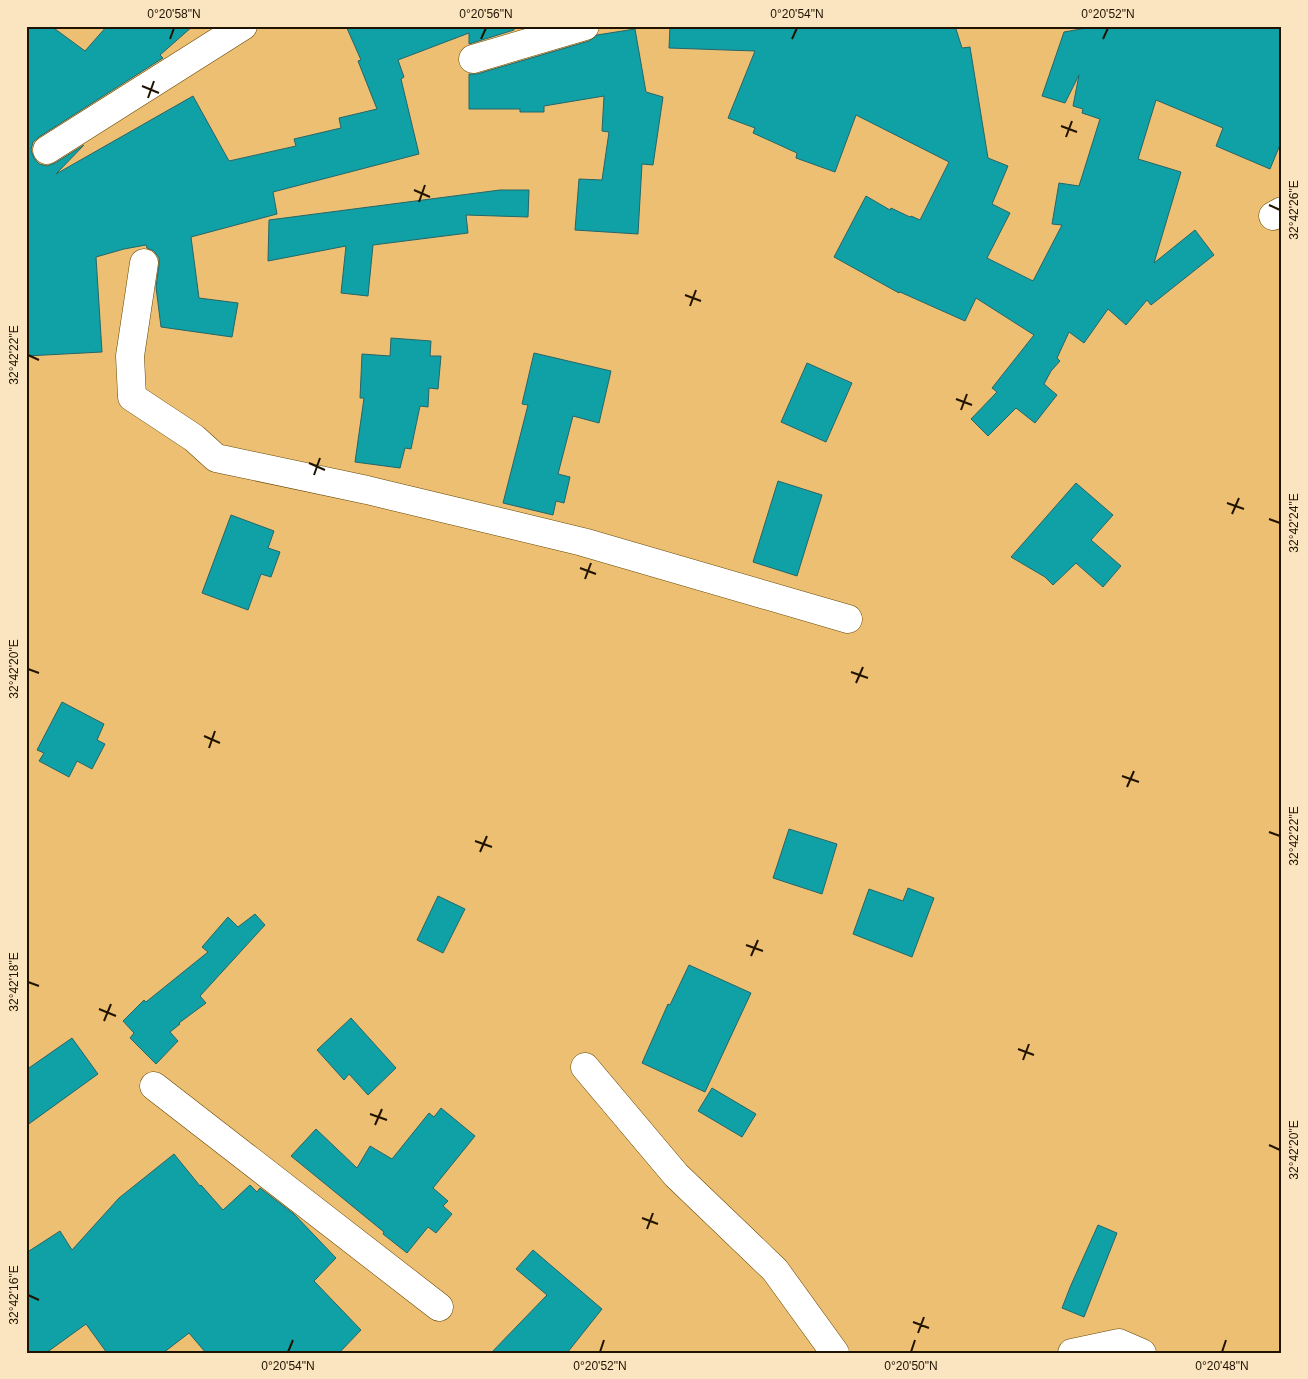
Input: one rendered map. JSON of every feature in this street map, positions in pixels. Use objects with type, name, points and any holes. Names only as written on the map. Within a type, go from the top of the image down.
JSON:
[{"type":"street","points":[[47,150],[243,26]]},
{"type":"street","points":[[473,59],[585,26]]},
{"type":"street","points":[[144,263],[130,356],[132,397],[194,438],[216,458],[367,490],[583,542],[848,619]]},
{"type":"street","points":[[585,1067],[676,1175],[775,1270],[835,1353]]},
{"type":"street","points":[[154,1086],[439,1307]]},
{"type":"street","points":[[1072,1353],[1119,1343],[1142,1353]]},
{"type":"building","points":[[26,26],[51,26],[85,51],[107,26],[193,26],[160,55],[163,58],[33,142],[31,150],[34,158],[39,164],[47,166],[84,145],[56,174],[193,96],[229,161],[296,146],[294,139],[341,128],[339,118],[377,109],[358,61],[361,60],[346,26],[513,26],[514,30],[469,44],[469,33],[398,60],[404,77],[401,79],[419,154],[273,192],[277,214],[191,237],[199,298],[238,303],[232,337],[161,327],[156,287],[159,258],[146,245],[96,257],[102,352],[26,356]]},
{"type":"building","points":[[670,26],[955,26],[962,48],[970,47],[988,158],[1008,166],[992,204],[1010,213],[987,258],[1033,281],[1062,225],[1052,224],[1059,183],[1079,186],[1100,119],[1082,113],[1083,109],[1073,106],[1079,75],[1065,103],[1042,96],[1064,32],[1098,26],[1282,26],[1282,140],[1270,169],[1216,146],[1223,128],[1156,100],[1138,159],[1181,172],[1154,263],[1195,230],[1214,255],[1151,305],[1147,300],[1126,325],[1108,309],[1084,343],[1069,332],[1057,358],[1060,361],[1051,371],[1044,384],[1057,395],[1035,423],[1016,408],[988,436],[971,419],[997,392],[992,388],[1034,335],[976,298],[965,321],[899,293],[834,257],[866,196],[890,210],[891,208],[920,220],[949,162],[856,115],[835,172],[796,158],[797,153],[753,133],[755,128],[728,118],[755,51],[669,48]]},
{"type":"building","points":[[635,29],[646,92],[663,97],[653,165],[642,164],[638,234],[575,230],[579,179],[602,180],[609,132],[602,131],[604,96],[544,106],[544,112],[520,112],[520,109],[469,109],[469,74],[477,74],[589,41],[597,35]]},
{"type":"building","points":[[500,190],[529,190],[528,217],[466,215],[468,233],[373,245],[368,296],[341,293],[346,246],[268,261],[269,220]]},
{"type":"building","points":[[391,338],[431,341],[430,356],[441,356],[438,389],[429,388],[428,407],[420,406],[411,449],[405,448],[400,468],[355,462],[364,398],[360,398],[362,354],[390,356]]},
{"type":"building","points":[[534,353],[611,371],[599,423],[573,416],[558,474],[570,477],[564,503],[556,501],[553,515],[503,503],[528,405],[522,404]]},
{"type":"building","points":[[807,363],[852,383],[826,442],[781,422]]},
{"type":"building","points":[[778,481],[822,495],[797,576],[753,562]]},
{"type":"building","points":[[1076,483],[1113,515],[1091,540],[1121,566],[1103,587],[1076,563],[1053,585],[1045,577],[1011,557]]},
{"type":"building","points":[[231,515],[274,531],[268,548],[280,552],[271,577],[261,574],[248,610],[202,593]]},
{"type":"building","points":[[62,702],[104,724],[97,740],[105,744],[92,769],[77,761],[69,777],[39,761],[44,753],[37,750]]},
{"type":"building","points":[[789,829],[837,844],[822,894],[773,878]]},
{"type":"building","points":[[908,888],[934,898],[912,957],[853,934],[869,889],[903,901]]},
{"type":"building","points":[[438,896],[465,909],[443,953],[417,940]]},
{"type":"building","points":[[255,914],[265,925],[200,996],[206,1003],[170,1032],[178,1041],[156,1064],[130,1038],[134,1033],[123,1021],[144,1000],[146,1002],[208,952],[202,947],[228,917],[238,927]]},
{"type":"building","points":[[689,965],[751,993],[705,1092],[642,1063],[668,1004],[670,1005]]},
{"type":"building","points":[[351,1018],[396,1068],[368,1095],[349,1074],[344,1080],[317,1050]]},
{"type":"building","points":[[72,1038],[98,1074],[26,1126],[26,1070]]},
{"type":"building","points":[[712,1088],[756,1114],[742,1137],[698,1111]]},
{"type":"building","points":[[441,1108],[475,1136],[433,1188],[448,1201],[443,1206],[452,1214],[436,1233],[428,1227],[407,1253],[291,1156],[316,1129],[357,1168],[370,1146],[392,1159],[429,1113],[434,1117]]},
{"type":"building","points":[[174,1154],[200,1186],[223,1210],[250,1185],[257,1192],[260,1188],[294,1214],[336,1258],[314,1281],[361,1330],[339,1353],[206,1353],[189,1333],[163,1353],[107,1353],[86,1324],[46,1353],[26,1353],[26,1253],[60,1231],[72,1250],[119,1198]]},
{"type":"building","points":[[1098,1225],[1117,1233],[1084,1317],[1062,1308]]},
{"type":"building","points":[[533,1250],[602,1309],[567,1353],[491,1353],[547,1295],[516,1269]]}]
